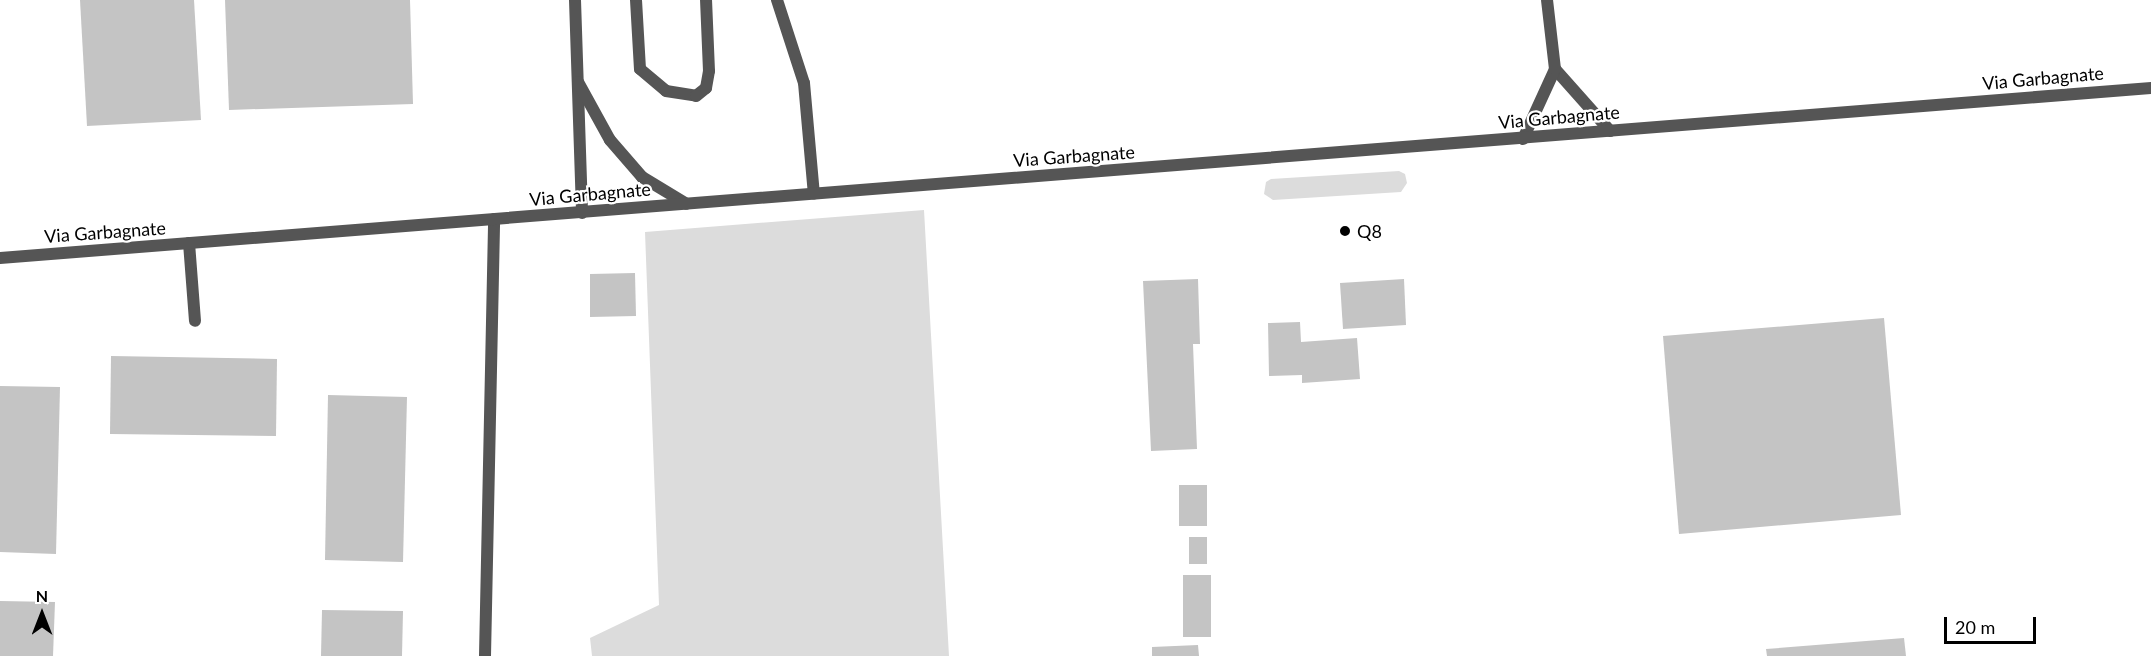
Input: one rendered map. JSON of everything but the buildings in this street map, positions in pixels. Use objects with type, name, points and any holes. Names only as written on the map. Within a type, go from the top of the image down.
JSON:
[{"type":"street","points":[[575,0],[582,213]]},
{"type":"street","points":[[636,0],[640,69],[666,91],[696,96],[706,88],[709,71],[706,0]]},
{"type":"street","points":[[777,0],[804,83],[814,194]]},
{"type":"street","points":[[1523,139],[1555,69],[1547,0]]},
{"type":"street","points":[[1555,69],[1610,131]]},
{"type":"street","points":[[578,81],[610,140],[642,177],[687,204]]},
{"type":"street","name":"Via Garbagnate","points":[[0,258],[2151,88]]},
{"type":"street","points":[[485,656],[494,219]]},
{"type":"street","points":[[189,243],[195,321]]},
{"type":"shaded area","points":[[1399,171],[1405,174],[1407,183],[1401,192],[1273,200],[1264,194],[1266,182],[1271,179]]},
{"type":"shaded area","points":[[924,210],[949,656],[592,656],[590,638],[659,605],[645,232]]},
{"type":"place","name":"Q8","points":[[1345,231]]}]
